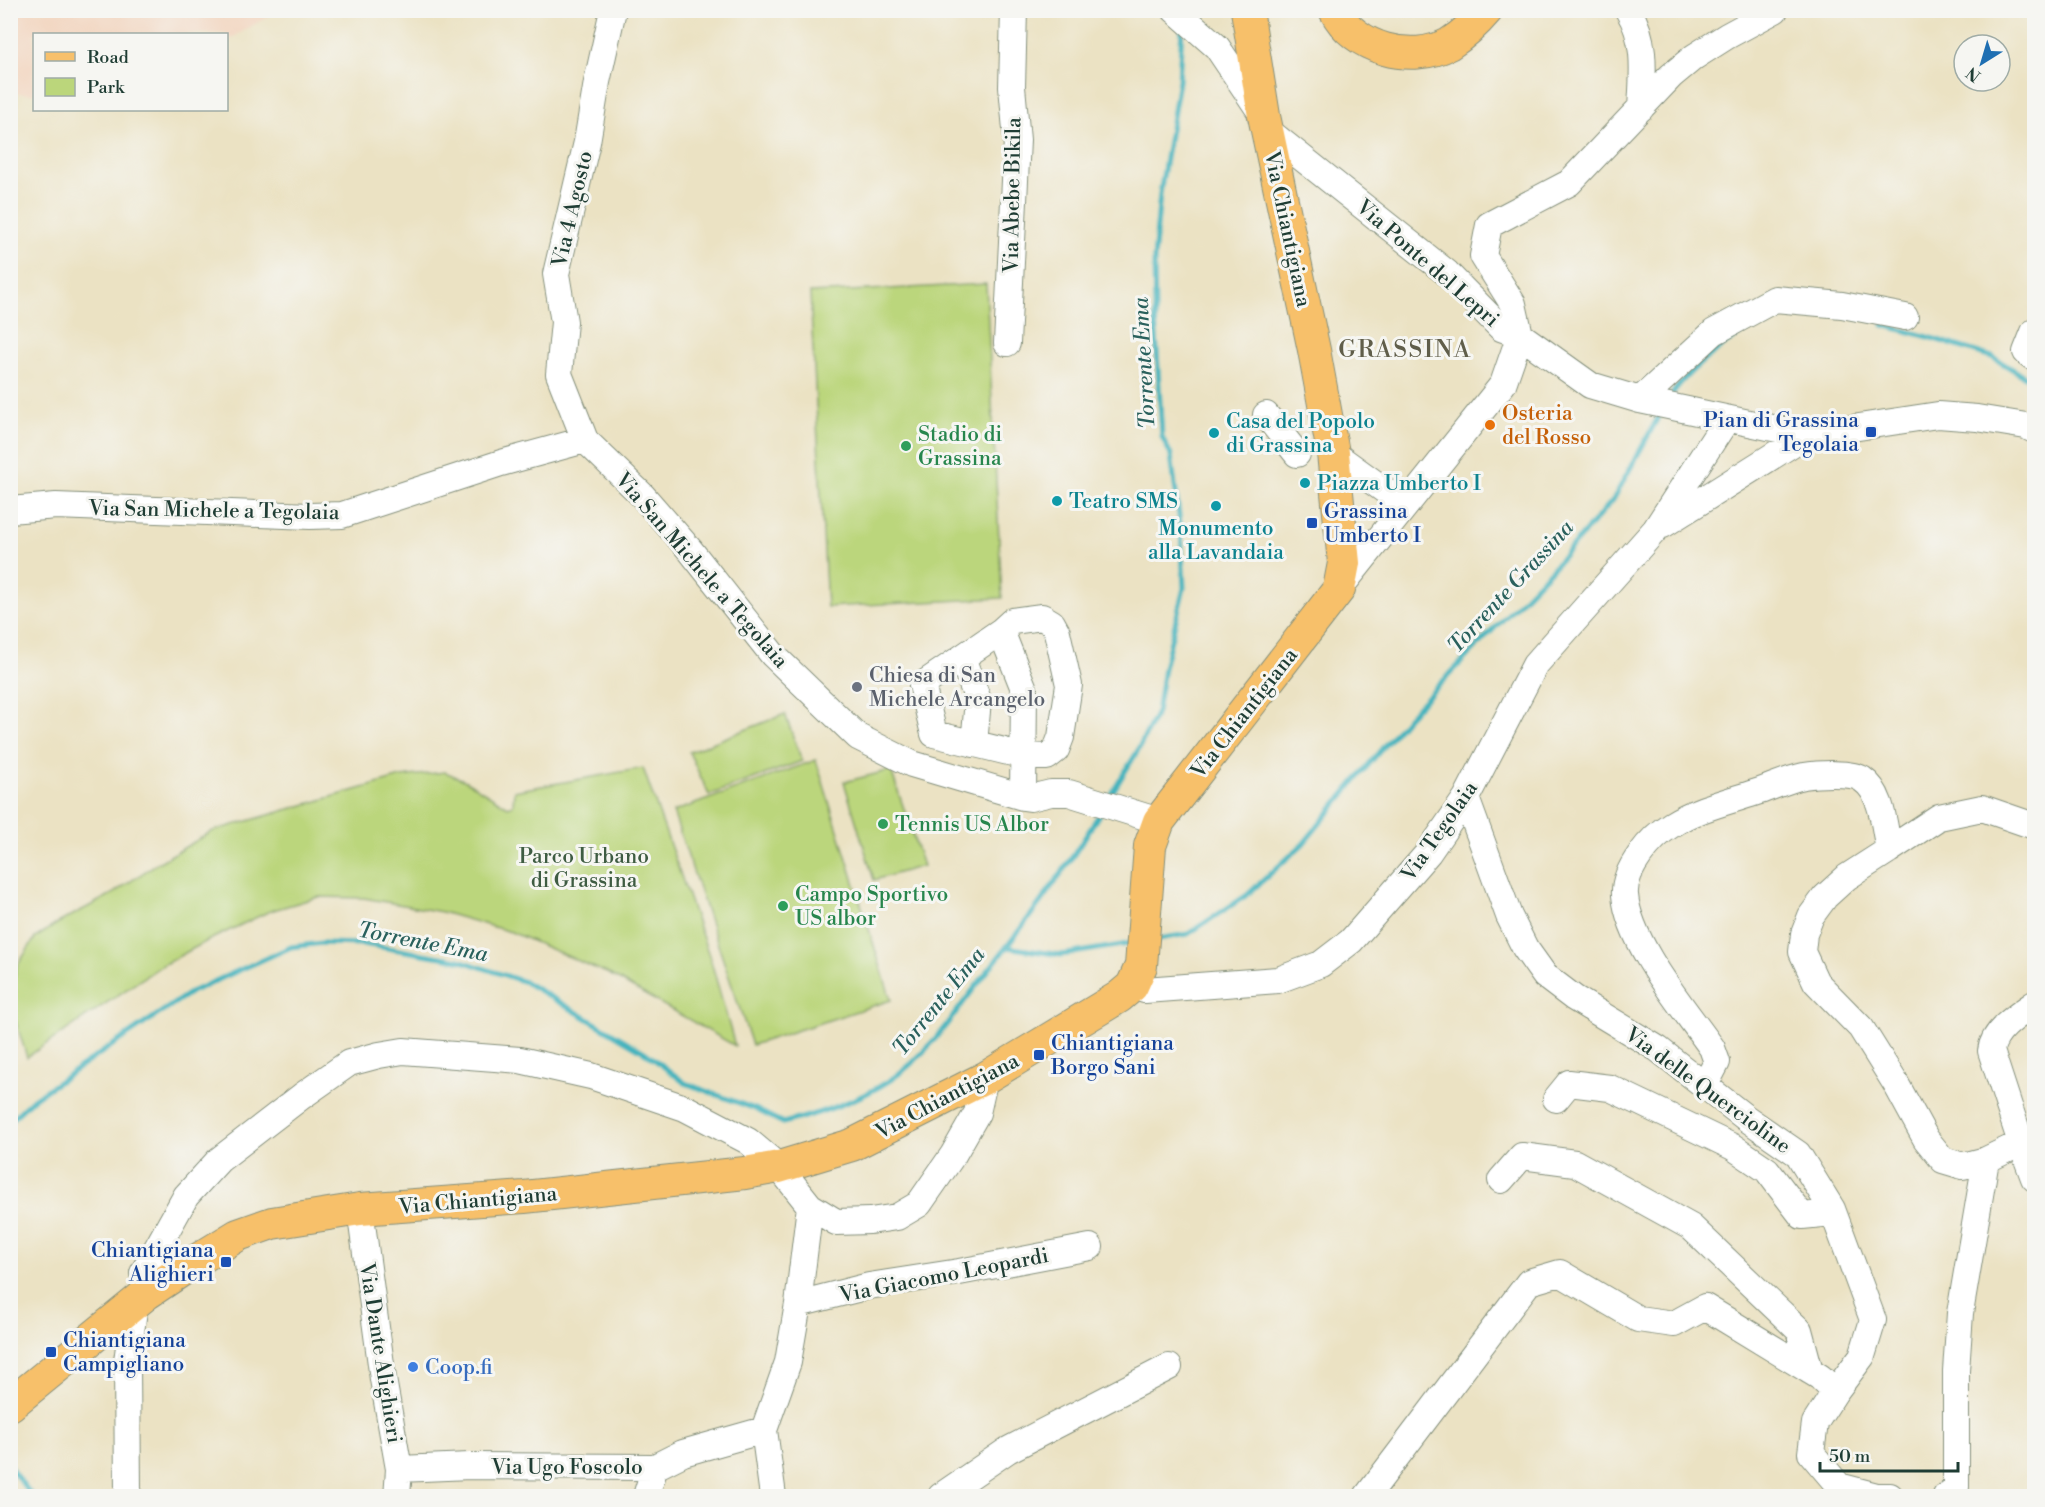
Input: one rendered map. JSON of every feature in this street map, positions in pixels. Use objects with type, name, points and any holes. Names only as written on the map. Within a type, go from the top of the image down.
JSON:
[{"type":"main road","name":"Via Chiantigiana","points":[[14,1402],[140,1298],[238,1236],[272,1223],[360,1209],[524,1197],[745,1173],[779,1167],[852,1146],[985,1078],[1119,998],[1137,976],[1144,928],[1150,846],[1147,818],[1195,777],[1339,589],[1344,562],[1333,453],[1314,350],[1265,123],[1247,10]]},
{"type":"main road","points":[[1335,10],[1349,29],[1368,42],[1394,51],[1411,52],[1432,50],[1447,44],[1489,12]]},
{"type":"street","name":"Via 4 Agosto","points":[[585,440],[559,375],[564,322],[556,274],[587,142],[613,10]]},
{"type":"street","name":"Via Abebe Bikila","points":[[1007,343],[1017,140],[1012,87],[1014,10]]},
{"type":"street","name":"Via Ponte del Lepri","points":[[1175,10],[1206,35],[1233,68],[1265,123],[1447,273],[1502,328],[1520,335],[1590,385],[1648,402],[1806,435]]},
{"type":"street","points":[[1628,10],[1641,40],[1643,69],[1641,108]]},
{"type":"street","points":[[1339,589],[1503,384],[1520,335],[1513,304],[1484,256],[1489,225],[1569,183],[1671,76],[1694,57],[1727,36],[1775,10]]},
{"type":"street","points":[[1648,402],[1714,332],[1775,299],[1842,305],[1905,317]]},
{"type":"street","points":[[1266,415],[1297,454]]},
{"type":"street","points":[[1806,435],[1938,415],[1977,418],[2032,434]]},
{"type":"street","name":"Via Tegolaia","points":[[1137,976],[1145,990],[1278,980],[1321,964],[1351,941],[1428,853],[1466,798],[1535,665],[1655,530],[1727,419]]},
{"type":"street","name":"Via Tegolaia","points":[[1655,530],[1806,435]]},
{"type":"street","name":"Via San Michele a Tegolaia","points":[[10,510],[56,506],[310,516],[342,515],[501,463],[585,440],[642,495],[690,550],[772,655],[858,737],[912,764],[1023,797],[1030,798],[1051,793],[1069,794],[1147,818]]},
{"type":"street","points":[[1333,453],[1405,505]]},
{"type":"street","points":[[1042,617],[1052,623],[1057,632],[1069,685],[1061,737],[1056,750],[1047,757],[1025,756],[934,734],[921,685],[1001,631],[1012,621],[1042,617]]},
{"type":"street","points":[[1001,631],[1024,689],[1023,797]]},
{"type":"street","points":[[962,658],[978,699],[974,744]]},
{"type":"street","points":[[1705,1085],[1717,1062],[1712,1048],[1648,956],[1630,919],[1625,893],[1628,876],[1642,852],[1669,826],[1694,812],[1803,776],[1844,774],[1861,778],[1875,791],[1888,850]]},
{"type":"street","name":"Via delle Quercioline","points":[[1466,798],[1509,916],[1525,948],[1545,976],[1574,998],[1658,1049],[1798,1154],[1832,1209],[1873,1320],[1862,1356],[1815,1423],[1810,1453],[1839,1486],[1876,1496],[1890,1497]]},
{"type":"street","points":[[2021,1143],[1986,1160],[1964,1166],[1943,1160],[1926,1140],[1896,1084],[1861,1028],[1816,982],[1802,952],[1804,934],[1811,916],[1825,897],[1847,877],[1939,817],[1982,808],[2034,826]]},
{"type":"street","points":[[2034,1004],[2001,1032],[1992,1042],[1991,1051],[2034,1178]]},
{"type":"street","points":[[128,1497],[127,1361],[143,1273],[186,1196],[219,1160],[349,1063],[403,1051],[520,1060],[591,1076],[685,1107],[748,1141],[779,1167],[810,1206],[836,1222],[897,1217],[919,1204],[953,1155],[977,1113],[985,1078]]},
{"type":"street","points":[[1556,1099],[1569,1083],[1610,1088],[1733,1147],[1767,1170],[1802,1216],[1833,1213]]},
{"type":"street","points":[[1501,1180],[1522,1156],[1575,1163],[1691,1227],[1799,1330],[1810,1371]]},
{"type":"street","points":[[1947,1497],[1956,1487],[1956,1371],[1959,1313],[1986,1160]]},
{"type":"street","points":[[773,1497],[764,1430],[788,1362],[798,1304],[810,1206]]},
{"type":"street","name":"Via Dante Alighieri","points":[[360,1209],[383,1379],[399,1469],[397,1497]]},
{"type":"street","name":"Via Giacomo Leopardi","points":[[798,1304],[869,1286],[1090,1247]]},
{"type":"street","points":[[1367,1497],[1529,1282],[1560,1273],[1638,1319],[1674,1324],[1705,1307],[1820,1377],[1835,1392]]},
{"type":"street","points":[[96,1334],[127,1361]]},
{"type":"street","points":[[941,1497],[1008,1450],[1169,1367]]},
{"type":"street","name":"Via Ugo Foscolo","points":[[399,1469],[470,1466],[655,1467],[683,1453],[764,1430]]},
{"type":"street","points":[[646,1497],[655,1467]]},
{"type":"shaded area","points":[[11,11],[264,11],[270,15],[228,40],[228,33],[33,33],[33,94],[11,93]]},
{"type":"green space","name":"Stadio di Grassina","points":[[986,284],[1002,598],[827,607],[810,293]]},
{"type":"green space","points":[[785,714],[802,761],[709,795],[689,752]]},
{"type":"green space","name":"Campo Sportivo US albor","points":[[816,760],[891,1000],[752,1045],[673,812]]},
{"type":"green space","name":"Parco Urbano di Grassina","points":[[643,768],[711,961],[735,1046],[609,974],[511,932],[442,912],[364,898],[318,897],[270,911],[161,966],[27,1057],[11,1007],[11,987],[17,966],[35,938],[112,894],[156,864],[213,831],[401,777],[445,772],[466,781],[508,807],[513,805],[514,791]]},
{"type":"green space","name":"Tennis US Albor","points":[[891,770],[923,866],[874,880],[844,782]]},
{"type":"waterway","name":"Torrente Ema","points":[[1109,798],[1137,752],[1157,712],[1164,668],[1184,588],[1181,531],[1171,455],[1162,437],[1154,259],[1160,194],[1179,81],[1182,27]]},
{"type":"waterway","name":"Torrente Grassina","points":[[1883,325],[1992,357],[2034,382]]},
{"type":"waterway","name":"Torrente Grassina","points":[[1669,399],[1695,368],[1751,326]]},
{"type":"waterway","name":"Torrente Grassina","points":[[1152,940],[1188,934],[1247,895],[1303,844],[1408,717],[1553,568],[1613,500],[1661,412]]},
{"type":"waterway","name":"Torrente Ema","points":[[10,1121],[33,1099],[191,992],[291,947],[322,943],[363,944],[459,960],[525,982],[646,1053],[685,1083],[755,1109],[783,1123],[798,1119],[844,1104],[874,1090],[900,1073],[921,1054],[950,1021],[1042,901],[1101,811]]},
{"type":"waterway","name":"Torrente Grassina","points":[[1006,947],[1061,955],[1134,943]]},
{"type":"waterway","name":"Torrente Ema","points":[[10,1467],[32,1496]]},
{"type":"place","name":"Osteria del Rosso","points":[[1490,425]]},
{"type":"place","name":"Pian di Grassina Tegolaia","points":[[1871,432]]},
{"type":"place","name":"Casa del Popolo di Grassina","points":[[1214,433]]},
{"type":"place","name":"Stadio di Grassina","points":[[906,446]]},
{"type":"place","name":"Piazza Umberto I","points":[[1305,483]]},
{"type":"place","name":"Teatro SMS","points":[[1057,501]]},
{"type":"place","name":"Monumento alla Lavandaia","points":[[1216,506]]},
{"type":"place","name":"Grassina Umberto I","points":[[1312,523]]},
{"type":"place","name":"Chiesa di San Michele Arcangelo","points":[[857,687]]},
{"type":"place","name":"Tennis US Albor","points":[[883,824]]},
{"type":"place","name":"Campo Sportivo US albor","points":[[783,906]]},
{"type":"place","name":"Chiantigiana Borgo Sani","points":[[1039,1055]]},
{"type":"place","name":"Chiantigiana Alighieri","points":[[226,1262]]},
{"type":"place","name":"Chiantigiana Campigliano","points":[[51,1352]]},
{"type":"place","name":"Coop.fi","points":[[413,1367]]},
{"type":"district","name":"GRASSINA","points":[[1405,349]]}]
